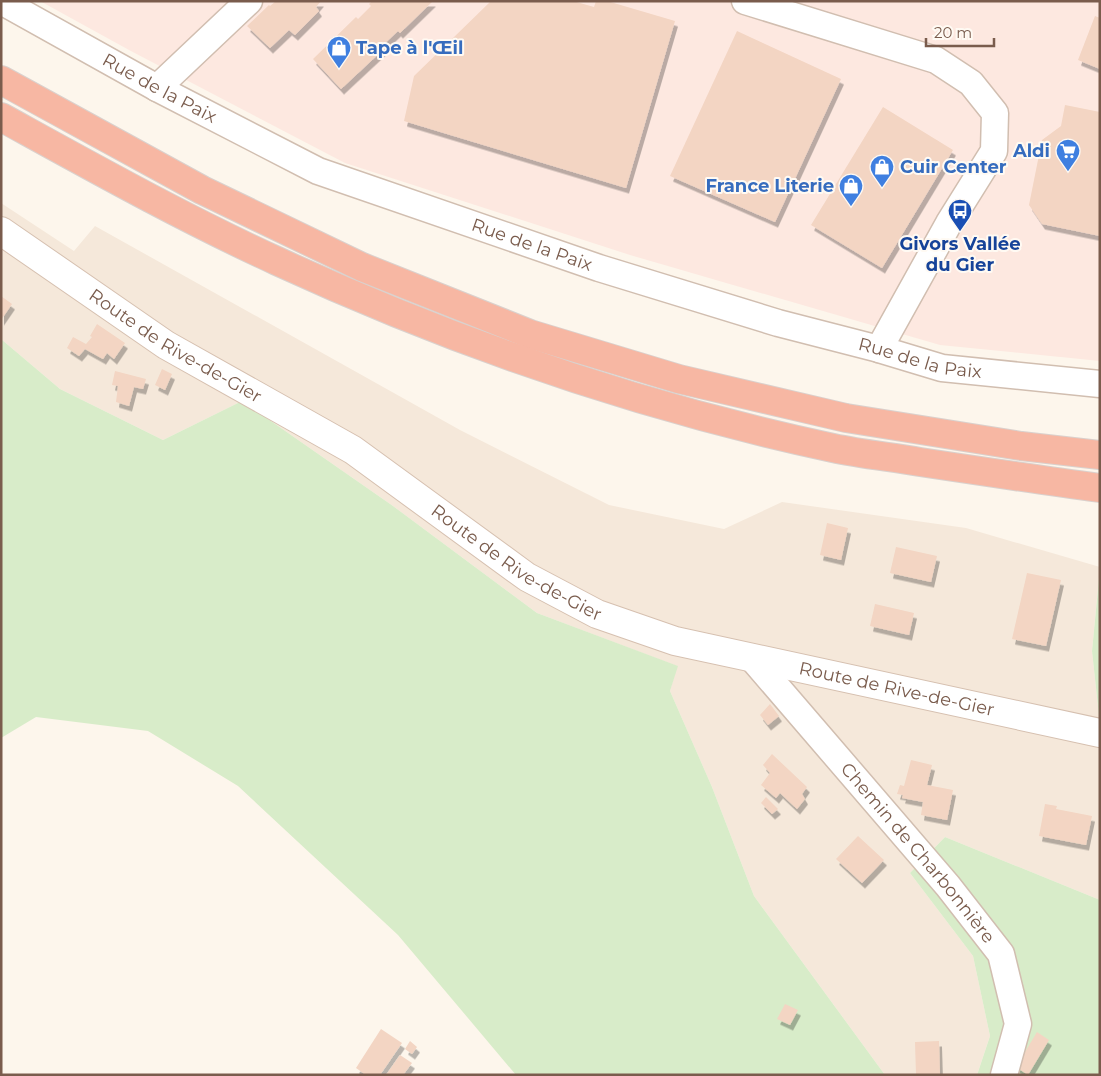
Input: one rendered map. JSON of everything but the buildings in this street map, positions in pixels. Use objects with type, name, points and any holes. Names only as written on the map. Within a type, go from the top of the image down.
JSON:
[{"type":"highway","points":[[1,80],[202,190],[353,263],[530,334],[679,379],[846,418],[1021,446],[1100,455]]},
{"type":"highway","points":[[1,117],[183,215],[276,260],[372,302],[524,362],[671,408],[834,449],[1100,488]]},
{"type":"main road","name":"Route de Rive-de-Gier","points":[[1,231],[166,345],[353,450],[527,577],[606,617],[675,641],[1100,733]]},
{"type":"street","name":"Rue de la Paix","points":[[1,1],[157,88],[318,171],[609,271],[778,324],[880,349],[942,368],[1100,384]]},
{"type":"street","points":[[157,88],[250,1]]},
{"type":"street","points":[[745,1],[936,60],[971,83],[995,113],[994,151],[949,223],[880,349]]},
{"type":"street","name":"Chemin de Charbonnière","points":[[752,658],[948,886],[1001,954],[1018,1024],[1004,1075]]},
{"type":"shaded area","points":[[40,1],[1100,1],[1100,361],[940,345],[630,255],[345,163],[129,50]]},
{"type":"shaded area","points":[[1,203],[74,251],[95,226],[460,430],[609,505],[724,529],[782,502],[966,528],[1100,567],[1092,651],[1100,725],[1100,900],[945,837],[910,873],[973,956],[990,1036],[977,1075],[885,1075],[754,896],[712,787],[670,691],[677,666],[537,613],[393,506],[242,401],[163,440],[60,389],[1,339]]},
{"type":"green space","points":[[1,339],[60,389],[163,440],[242,401],[393,506],[537,613],[678,666],[670,691],[712,787],[754,896],[885,1075],[516,1075],[398,935],[238,786],[148,731],[36,717],[1,738]]},
{"type":"green space","points":[[1100,568],[1100,725],[1092,651]]},
{"type":"green space","points":[[945,837],[1100,900],[1100,1075],[977,1075],[990,1036],[973,956],[910,873]]},
{"type":"place","name":"Tape à l'Œil","points":[[339,69]]},
{"type":"place","name":"Aldi","points":[[1068,172]]},
{"type":"place","name":"Cuir Center","points":[[882,188]]},
{"type":"place","name":"France Literie","points":[[851,207]]},
{"type":"place","name":"Givors Vallée du Gier","points":[[960,232]]}]
